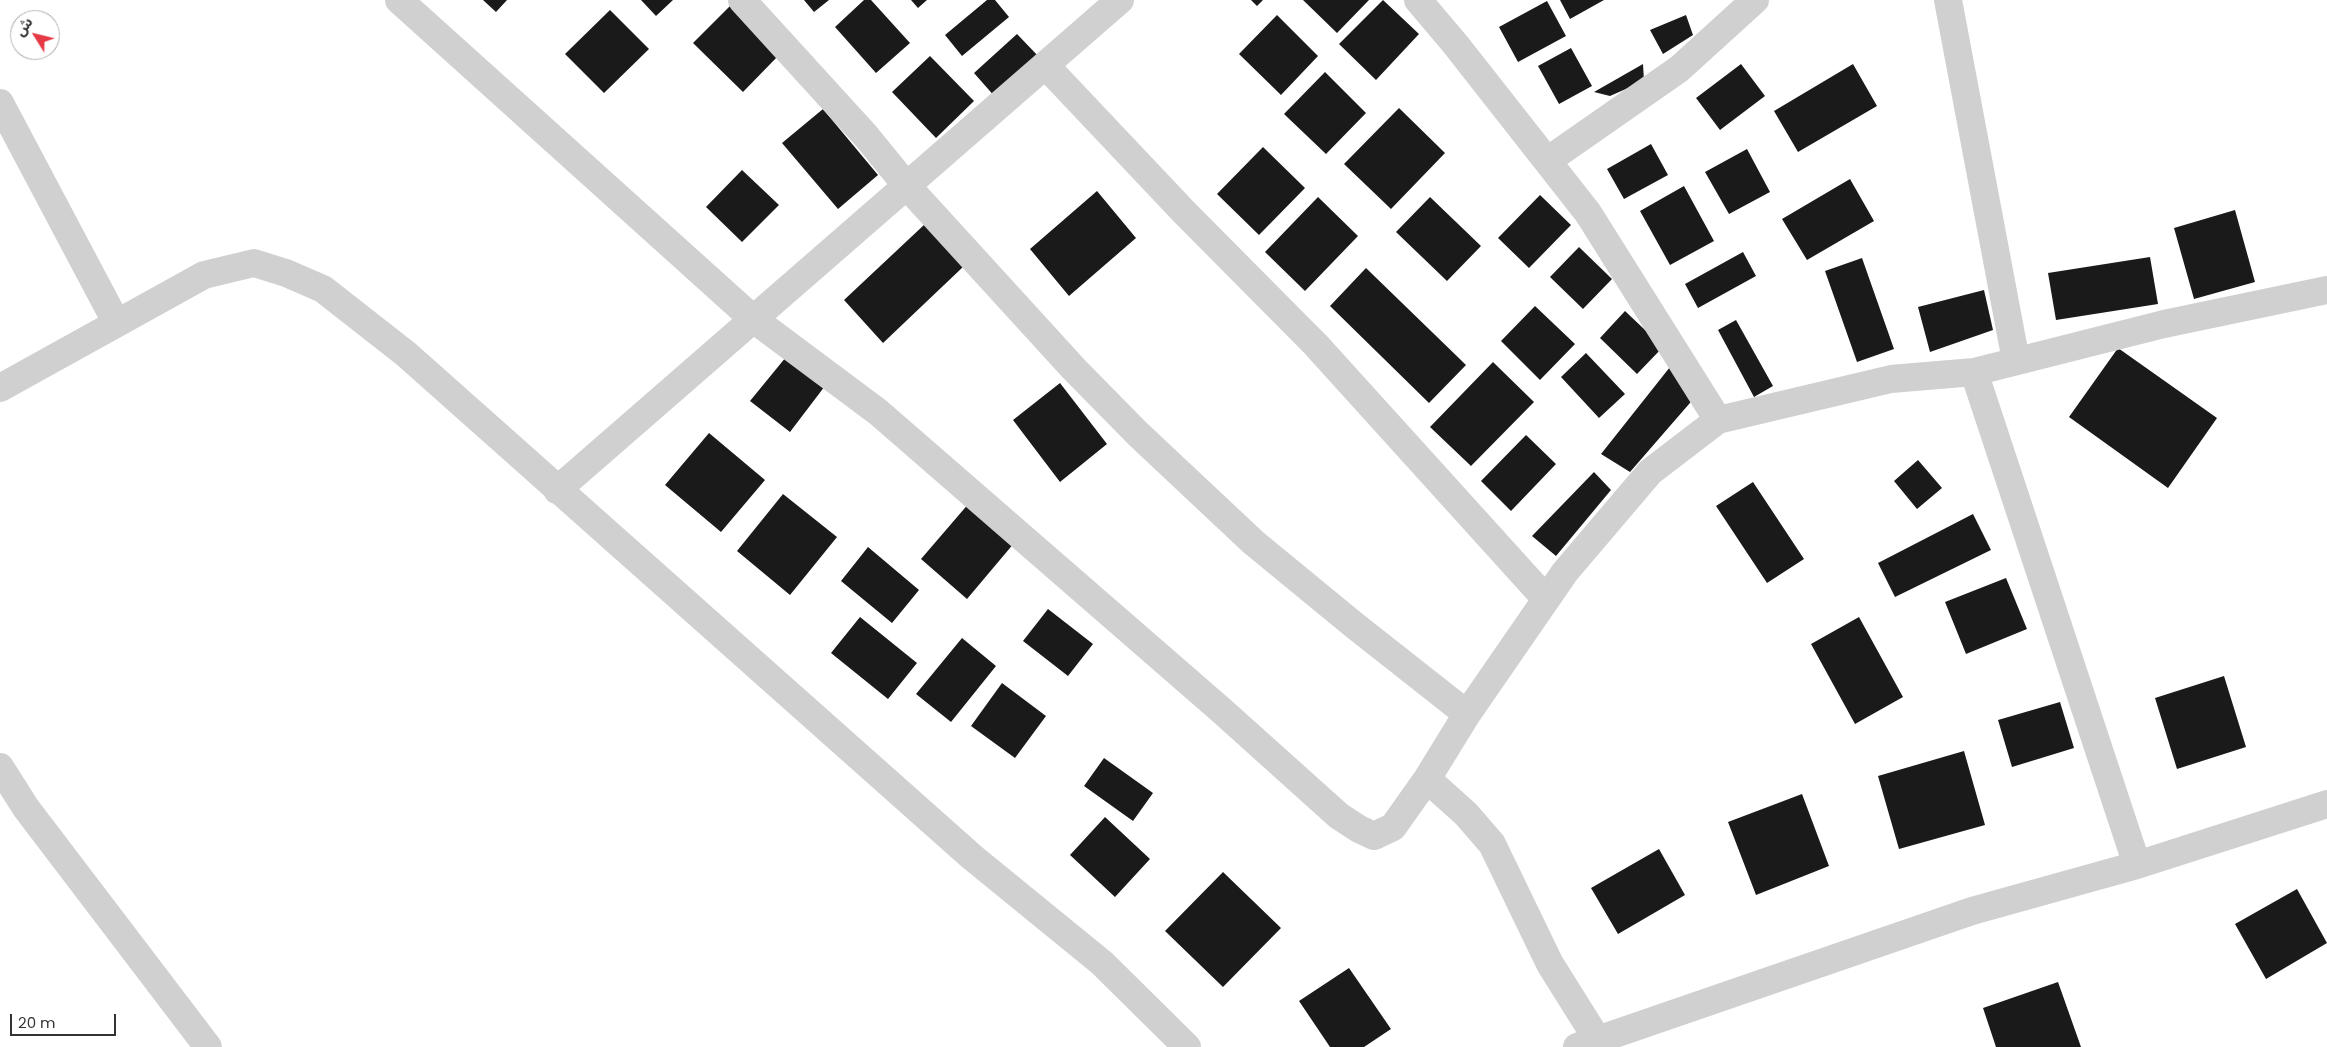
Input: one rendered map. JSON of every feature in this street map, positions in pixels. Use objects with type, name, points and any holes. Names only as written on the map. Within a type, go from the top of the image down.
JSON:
[{"type":"street","points":[[399,0],[752,318],[878,412],[1185,678],[1339,816],[1374,836],[1393,827],[1427,779],[1467,714],[1565,572],[1650,472],[1718,420],[1891,379],[1974,372],[2164,324],[2327,290]]},
{"type":"street","points":[[742,0],[866,136],[906,185],[1074,369],[1138,434],[1253,542],[1467,714]]},
{"type":"street","points":[[556,490],[1120,0]]},
{"type":"street","points":[[1418,0],[1456,45],[1588,213],[1718,420]]},
{"type":"street","points":[[1547,161],[1679,69],[1755,0]]},
{"type":"street","points":[[1948,0],[2016,361]]},
{"type":"street","points":[[1046,66],[1184,212],[1316,345],[1546,599]]},
{"type":"street","points":[[0,103],[116,322]]},
{"type":"street","points":[[0,388],[116,322],[204,275],[254,263],[286,273],[324,289],[406,354],[556,490],[972,857],[1102,962],[1187,1047]]},
{"type":"street","points":[[1974,372],[2137,865]]},
{"type":"street","points":[[0,768],[32,815],[208,1047]]},
{"type":"street","points":[[1427,779],[1466,814],[1492,844],[1550,964],[1592,1045],[1972,911],[2137,865],[2327,804]]},
{"type":"building","points":[[483,0],[507,0],[496,12]]},
{"type":"building","points":[[641,0],[673,0],[656,16]]},
{"type":"building","points":[[804,0],[829,0],[814,12]]},
{"type":"building","points":[[864,0],[871,0],[910,43],[876,73],[835,27]]},
{"type":"building","points":[[911,0],[927,0],[918,8]]},
{"type":"building","points":[[987,0],[995,0],[1009,17],[962,56],[945,35]]},
{"type":"building","points":[[1251,0],[1263,0],[1257,6]]},
{"type":"building","points":[[1303,0],[1369,0],[1337,33]]},
{"type":"building","points":[[1383,0],[1419,34],[1376,80],[1339,44]]},
{"type":"building","points":[[1560,0],[1604,0],[1570,19]]},
{"type":"building","points":[[1547,1],[1566,36],[1518,62],[1499,27]]},
{"type":"building","points":[[730,6],[779,55],[743,92],[693,43]]},
{"type":"building","points":[[610,10],[649,49],[604,93],[565,54]]},
{"type":"building","points":[[1277,15],[1318,56],[1281,95],[1239,54]]},
{"type":"building","points":[[1686,15],[1693,35],[1663,54],[1650,30]]},
{"type":"building","points":[[1017,34],[1040,58],[996,98],[974,73]]},
{"type":"building","points":[[1571,48],[1592,86],[1559,104],[1538,66]]},
{"type":"building","points":[[930,56],[974,101],[936,138],[892,92]]},
{"type":"building","points":[[1643,64],[1644,81],[1610,96],[1594,92]]},
{"type":"building","points":[[1741,64],[1765,96],[1720,130],[1696,98]]},
{"type":"building","points":[[1853,64],[1877,106],[1798,152],[1774,111]]},
{"type":"building","points":[[1325,72],[1366,113],[1326,154],[1284,114]]},
{"type":"building","points":[[1399,108],[1445,153],[1391,209],[1344,164]]},
{"type":"building","points":[[823,109],[878,175],[838,209],[782,143]]},
{"type":"building","points":[[1651,144],[1668,175],[1624,199],[1607,169]]},
{"type":"building","points":[[1263,147],[1305,188],[1259,235],[1217,194]]},
{"type":"building","points":[[1747,149],[1770,192],[1729,214],[1705,172]]},
{"type":"building","points":[[742,170],[779,205],[742,242],[706,207]]},
{"type":"building","points":[[1850,179],[1874,221],[1807,260],[1782,219]]},
{"type":"building","points":[[1684,186],[1714,241],[1670,265],[1640,211]]},
{"type":"building","points":[[1097,191],[1136,238],[1069,296],[1030,249]]},
{"type":"building","points":[[1540,195],[1571,225],[1529,268],[1498,238]]},
{"type":"building","points":[[1318,197],[1358,236],[1305,291],[1265,252]]},
{"type":"building","points":[[1430,197],[1481,246],[1447,281],[1396,232]]},
{"type":"building","points":[[2235,210],[2255,282],[2194,299],[2174,228]]},
{"type":"building","points":[[925,224],[964,266],[883,343],[844,300]]},
{"type":"building","points":[[1579,247],[1612,279],[1583,309],[1550,277]]},
{"type":"building","points":[[1743,252],[1756,276],[1698,308],[1685,284]]},
{"type":"building","points":[[2150,257],[2158,304],[2056,320],[2048,273]]},
{"type":"building","points":[[1862,258],[1894,349],[1857,362],[1825,271]]},
{"type":"building","points":[[1366,268],[1466,365],[1429,403],[1330,306]]},
{"type":"building","points":[[1984,290],[1993,330],[1930,352],[1918,307]]},
{"type":"building","points":[[1535,306],[1575,344],[1540,380],[1501,341]]},
{"type":"building","points":[[1625,311],[1663,347],[1637,374],[1600,338]]},
{"type":"building","points":[[1736,320],[1773,386],[1754,397],[1718,330]]},
{"type":"building","points":[[2118,348],[2217,418],[2168,488],[2069,417]]},
{"type":"building","points":[[1586,353],[1625,394],[1599,418],[1561,377]]},
{"type":"building","points":[[786,357],[828,382],[790,432],[750,401]]},
{"type":"building","points":[[1493,362],[1534,402],[1471,466],[1430,427]]},
{"type":"building","points":[[1670,367],[1696,396],[1630,472],[1601,454]]},
{"type":"building","points":[[1060,383],[1107,444],[1060,482],[1013,420]]},
{"type":"building","points":[[709,433],[765,480],[721,532],[665,485]]},
{"type":"building","points":[[1526,435],[1556,464],[1511,511],[1481,481]]},
{"type":"building","points":[[1918,460],[1942,488],[1917,509],[1894,481]]},
{"type":"building","points":[[1594,472],[1611,490],[1556,556],[1532,536]]},
{"type":"building","points":[[1753,482],[1804,559],[1767,583],[1716,506]]},
{"type":"building","points":[[783,494],[837,537],[790,595],[737,551]]},
{"type":"building","points":[[970,502],[1015,542],[967,599],[921,559]]},
{"type":"building","points":[[1973,514],[1991,550],[1895,597],[1878,563]]},
{"type":"building","points":[[868,547],[919,590],[892,623],[841,581]]},
{"type":"building","points":[[2006,578],[2027,629],[1966,654],[1945,602]]},
{"type":"building","points":[[1048,609],[1093,644],[1068,676],[1023,641]]},
{"type":"building","points":[[860,617],[917,663],[888,699],[831,653]]},
{"type":"building","points":[[1859,617],[1903,697],[1855,724],[1811,644]]},
{"type":"building","points":[[962,638],[996,666],[951,722],[916,694]]},
{"type":"building","points":[[2224,676],[2246,747],[2177,769],[2155,698]]},
{"type":"building","points":[[1002,683],[1046,716],[1015,758],[971,726]]},
{"type":"building","points":[[2060,702],[2074,748],[2012,767],[1998,720]]},
{"type":"building","points":[[1964,751],[1985,825],[1899,849],[1878,776]]},
{"type":"building","points":[[1104,758],[1153,793],[1133,821],[1084,786]]},
{"type":"building","points":[[1802,794],[1829,866],[1756,895],[1728,822]]},
{"type":"building","points":[[1105,817],[1150,859],[1115,897],[1070,855]]},
{"type":"building","points":[[1659,849],[1685,895],[1618,934],[1591,888]]},
{"type":"building","points":[[1223,872],[1281,928],[1223,987],[1165,931]]},
{"type":"building","points":[[2297,889],[2327,943],[2266,979],[2235,924]]},
{"type":"building","points":[[1349,968],[1391,1029],[1364,1047],[1330,1047],[1299,1001]]},
{"type":"building","points":[[2058,982],[2081,1047],[1996,1047],[1983,1008]]}]
